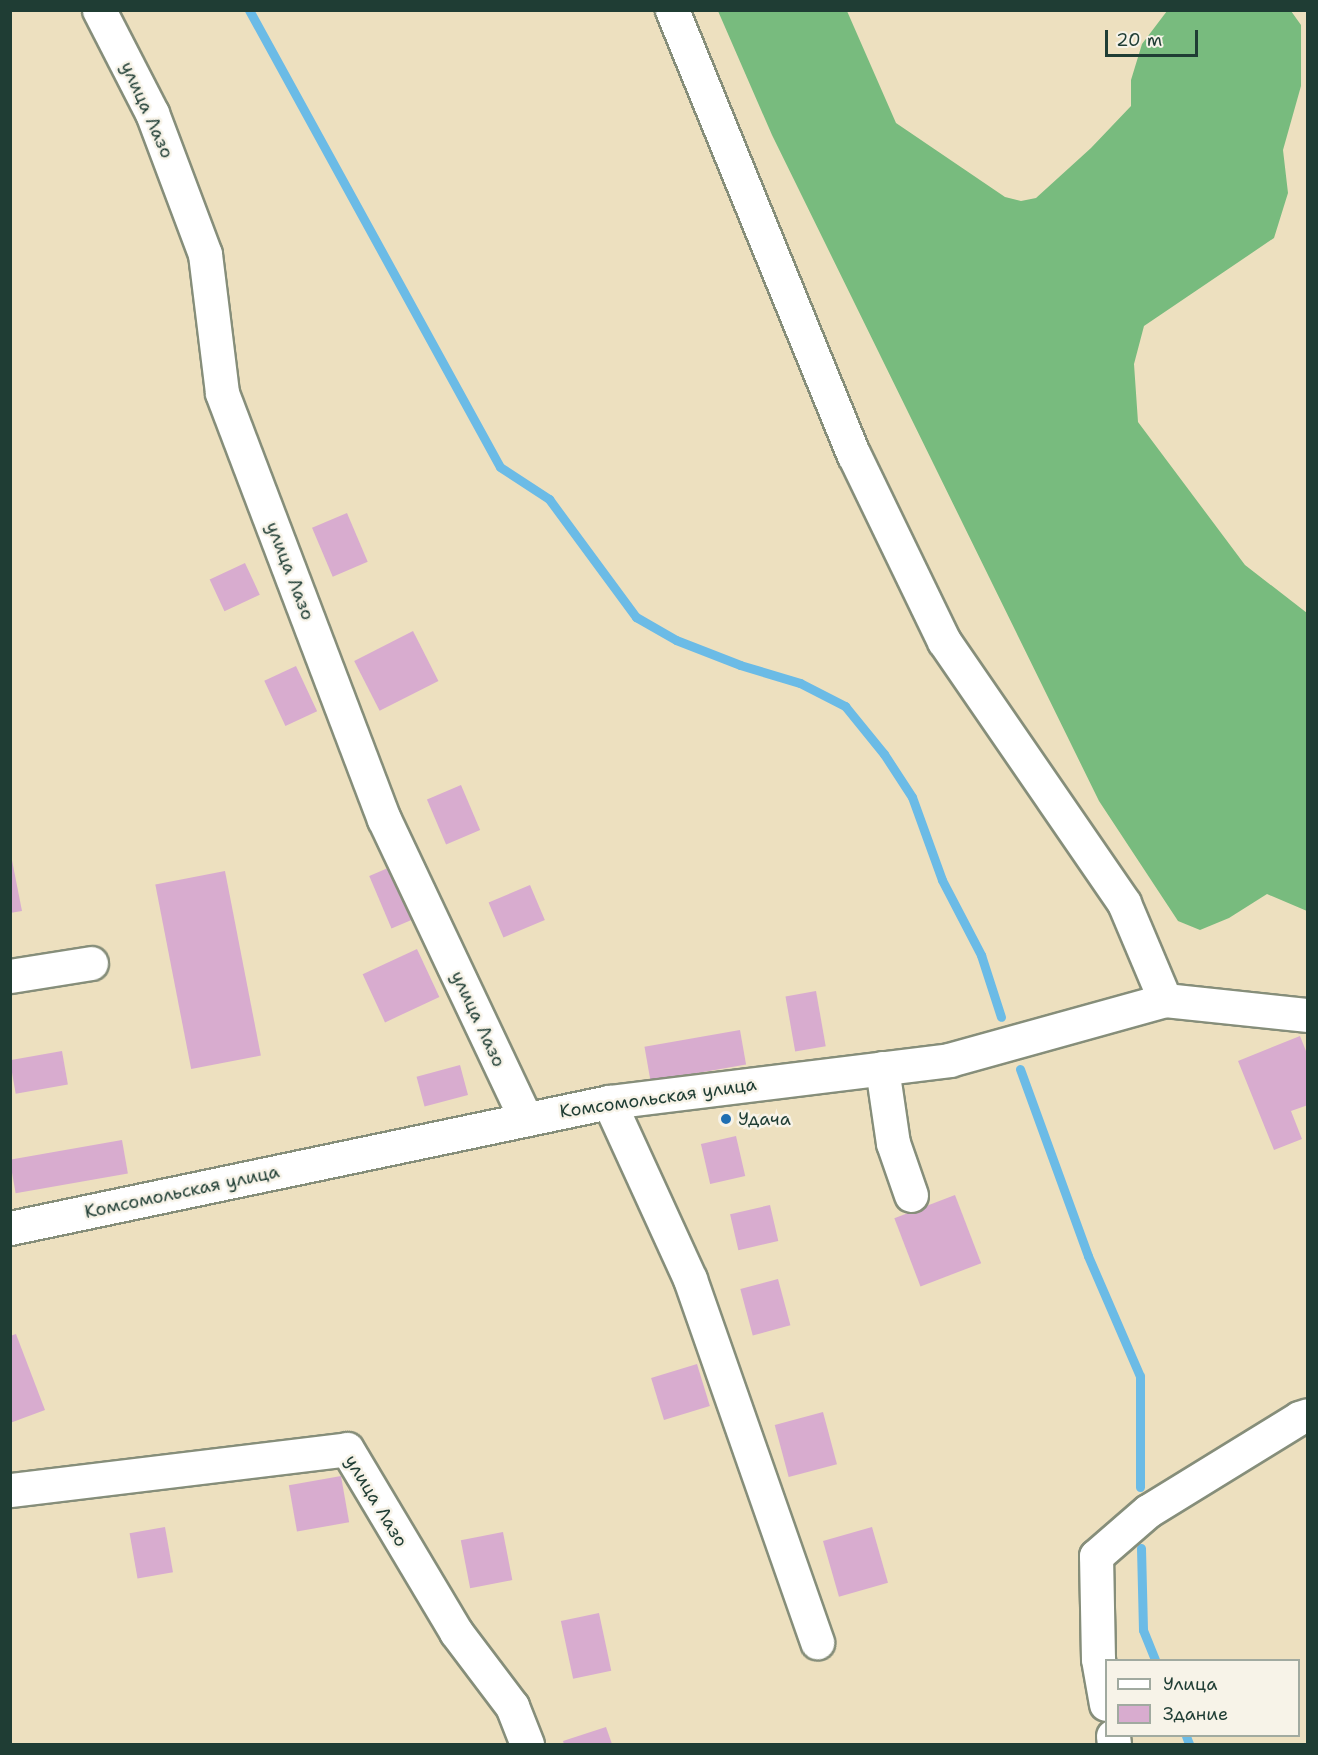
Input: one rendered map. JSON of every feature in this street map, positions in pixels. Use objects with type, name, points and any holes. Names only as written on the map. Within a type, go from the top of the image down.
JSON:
[{"type":"street","name":"улица Лазо","points":[[99,10],[152,112],[204,254],[222,393],[384,819],[526,1119]]},
{"type":"street","points":[[672,10],[854,455],[944,641],[1124,903],[1165,1000]]},
{"type":"street","points":[[10,976],[91,963]]},
{"type":"street","name":"Комсомольская улица","points":[[10,1228],[609,1102],[949,1060],[1165,1000],[1308,1015]]},
{"type":"street","points":[[882,1068],[893,1143],[911,1196]]},
{"type":"street","points":[[609,1102],[690,1279],[817,1642]]},
{"type":"street","points":[[1105,1694],[1098,1659],[1096,1556],[1149,1511],[1299,1418],[1308,1415]]},
{"type":"street","name":"улица Лазо","points":[[10,1490],[347,1449],[456,1632],[512,1706],[527,1744]]},
{"type":"green space","points":[[718,11],[847,11],[896,123],[1005,197],[1021,201],[1036,198],[1091,148],[1131,106],[1131,80],[1142,44],[1167,11],[1291,11],[1301,25],[1301,86],[1283,150],[1288,193],[1274,238],[1144,326],[1134,364],[1138,422],[1245,565],[1307,613],[1307,911],[1267,894],[1229,918],[1200,930],[1178,921],[1099,801],[772,135]]},
{"type":"building","points":[[347,513],[368,562],[333,577],[312,528]]},
{"type":"building","points":[[245,563],[260,595],[224,611],[210,579]]},
{"type":"building","points":[[413,631],[438,681],[380,711],[354,661]]},
{"type":"building","points":[[296,666],[317,711],[285,726],[264,681]]},
{"type":"building","points":[[461,785],[480,830],[446,845],[427,799]]},
{"type":"building","points":[[10,850],[22,911],[10,913]]},
{"type":"building","points":[[395,865],[417,917],[391,928],[369,876]]},
{"type":"building","points":[[225,871],[261,1056],[191,1069],[155,885]]},
{"type":"building","points":[[530,885],[545,920],[503,938],[489,903]]},
{"type":"building","points":[[417,949],[439,997],[385,1022],[363,974]]},
{"type":"building","points":[[816,991],[826,1046],[795,1052],[785,996]]},
{"type":"building","points":[[740,1030],[746,1064],[651,1081],[644,1047]]},
{"type":"building","points":[[1300,1036],[1308,1056],[1308,1105],[1291,1111],[1302,1139],[1274,1150],[1238,1061]]},
{"type":"building","points":[[62,1051],[68,1084],[16,1094],[10,1060]]},
{"type":"building","points":[[460,1065],[468,1095],[425,1107],[417,1077]]},
{"type":"building","points":[[736,1136],[745,1176],[710,1184],[701,1144]]},
{"type":"building","points":[[122,1140],[128,1173],[16,1193],[10,1160]]},
{"type":"building","points":[[955,1195],[981,1263],[920,1286],[894,1218]]},
{"type":"building","points":[[770,1205],[778,1241],[738,1250],[730,1214]]},
{"type":"building","points":[[778,1279],[790,1325],[753,1335],[740,1289]]},
{"type":"building","points":[[16,1334],[45,1410],[10,1423],[10,1336]]},
{"type":"building","points":[[697,1364],[710,1406],[664,1420],[651,1378]]},
{"type":"building","points":[[823,1412],[837,1464],[789,1477],[775,1425]]},
{"type":"building","points":[[341,1476],[349,1522],[297,1531],[289,1485]]},
{"type":"building","points":[[165,1527],[173,1572],[138,1579],[130,1533]]},
{"type":"building","points":[[872,1527],[888,1583],[839,1597],[823,1541]]},
{"type":"building","points":[[503,1532],[512,1580],[470,1588],[461,1540]]},
{"type":"building","points":[[599,1613],[611,1671],[573,1679],[561,1621]]},
{"type":"building","points":[[606,1727],[612,1744],[564,1744],[563,1741]]},
{"type":"waterway","points":[[249,10],[500,467],[549,499],[636,617],[676,640],[740,665],[800,683],[845,706],[884,754],[912,797],[942,880],[981,955],[1001,1017]]},
{"type":"waterway","points":[[1020,1069],[1088,1256],[1140,1376],[1140,1487]]},
{"type":"waterway","points":[[1141,1548],[1143,1630],[1155,1659]]},
{"type":"waterway","points":[[1186,1737],[1189,1744]]},
{"type":"place","name":"Удача","points":[[726,1119]]}]
